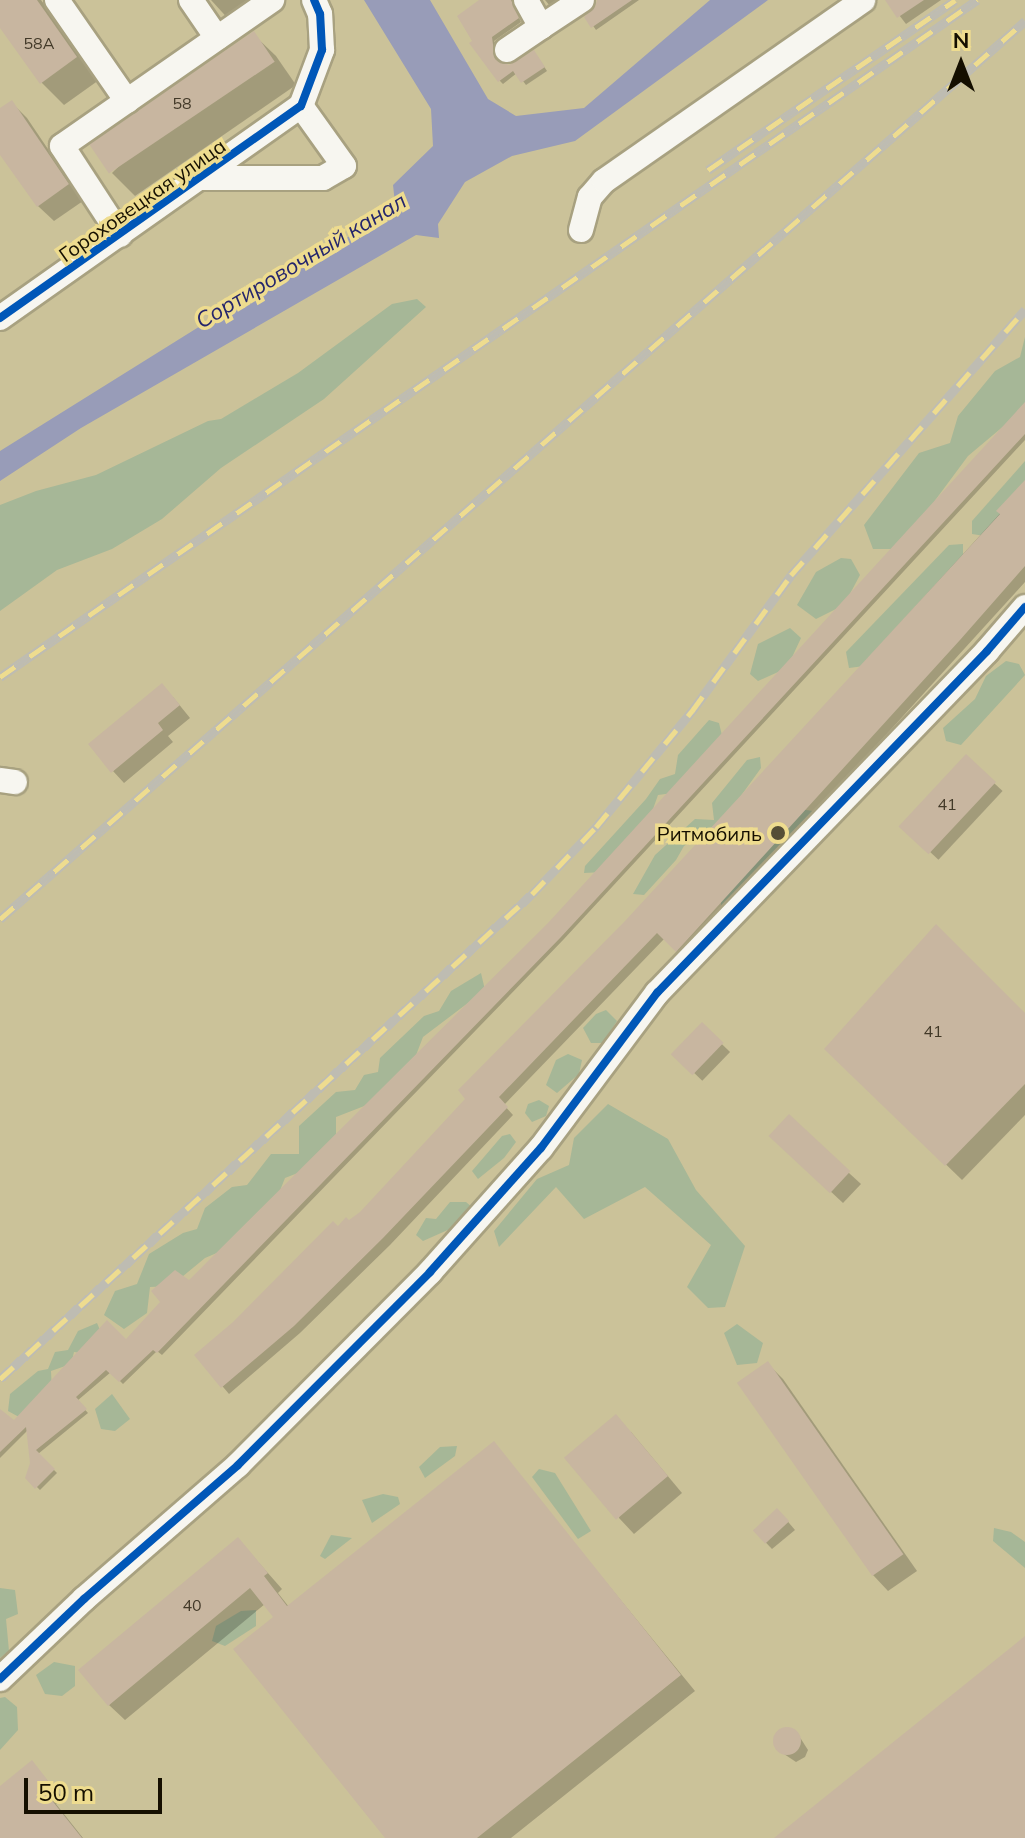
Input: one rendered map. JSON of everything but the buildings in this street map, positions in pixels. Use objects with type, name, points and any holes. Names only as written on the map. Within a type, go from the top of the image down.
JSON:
[{"type":"street","points":[[57,0],[127,101]]},
{"type":"street","points":[[191,0],[217,38]]},
{"type":"street","points":[[120,235],[62,146],[272,0]]},
{"type":"street","points":[[202,178],[323,178],[344,166],[301,106],[322,50],[320,14],[314,0]]},
{"type":"street","points":[[526,0],[541,27]]},
{"type":"street","points":[[507,50],[582,0]]},
{"type":"street","points":[[581,230],[590,197],[604,181],[863,0]]},
{"type":"street","name":"Гороховецкая улица","points":[[0,318],[301,106]]},
{"type":"street","points":[[0,1679],[84,1599],[238,1465],[430,1272],[541,1148],[657,993],[987,651],[1025,607]]},
{"type":"green space","points":[[417,299],[426,307],[324,399],[221,468],[162,519],[112,549],[57,570],[0,611],[0,505],[36,491],[96,475],[208,421],[221,419],[298,373],[392,304]]},
{"type":"green space","points":[[1025,337],[1025,408],[968,456],[899,549],[873,549],[864,525],[919,453],[950,443],[958,416],[995,371],[1020,357]]},
{"type":"green space","points":[[1025,461],[1025,488],[985,536],[972,534],[972,521]]},
{"type":"green space","points":[[963,544],[963,556],[864,666],[849,668],[846,652],[949,545]]},
{"type":"green space","points":[[841,558],[851,559],[860,575],[844,605],[816,619],[797,605],[816,572]]},
{"type":"green space","points":[[790,628],[801,638],[787,668],[758,681],[750,674],[758,644]]},
{"type":"green space","points":[[1006,661],[1019,664],[1025,675],[961,745],[946,741],[943,728],[975,699],[986,676]]},
{"type":"green space","points":[[709,720],[719,723],[724,744],[673,793],[658,795],[647,826],[603,872],[584,873],[585,866],[646,799],[660,779],[675,774],[678,755]]},
{"type":"green space","points":[[760,757],[761,768],[722,822],[684,846],[676,860],[644,895],[633,894],[655,855],[695,819],[714,820],[712,803],[747,760]]},
{"type":"green space","points":[[799,809],[813,811],[810,822],[721,913],[721,892]]},
{"type":"green space","points":[[481,973],[485,990],[423,1037],[413,1063],[372,1103],[336,1117],[336,1142],[318,1165],[285,1178],[275,1203],[233,1246],[205,1258],[171,1286],[150,1287],[147,1313],[124,1329],[104,1315],[115,1291],[137,1284],[149,1254],[183,1233],[197,1229],[205,1208],[232,1187],[247,1185],[271,1154],[299,1154],[299,1126],[336,1092],[355,1090],[364,1075],[378,1072],[380,1058],[424,1016],[439,1011],[451,991]]},
{"type":"green space","points":[[606,1010],[617,1021],[603,1043],[591,1043],[583,1028],[596,1014]]},
{"type":"green space","points":[[568,1054],[582,1060],[579,1074],[557,1093],[546,1085],[556,1060]]},
{"type":"green space","points":[[539,1100],[549,1106],[546,1116],[532,1122],[525,1113],[528,1104]]},
{"type":"green space","points":[[608,1104],[668,1139],[696,1190],[745,1246],[725,1307],[708,1308],[687,1287],[711,1245],[645,1187],[584,1219],[556,1187],[499,1247],[494,1231],[537,1179],[569,1165],[574,1138]]},
{"type":"green space","points":[[510,1134],[516,1142],[504,1158],[478,1179],[472,1171],[502,1136]]},
{"type":"green space","points":[[450,1202],[466,1202],[473,1208],[450,1229],[423,1241],[416,1235],[426,1218],[436,1219]]},
{"type":"green space","points":[[97,1323],[107,1346],[97,1355],[74,1352],[71,1364],[51,1371],[52,1393],[19,1417],[8,1411],[10,1394],[38,1371],[48,1369],[55,1352],[68,1350],[78,1331]]},
{"type":"green space","points":[[737,1324],[763,1343],[757,1363],[737,1365],[724,1333]]},
{"type":"green space","points":[[112,1394],[130,1419],[115,1431],[101,1429],[95,1409]]},
{"type":"green space","points":[[457,1446],[455,1456],[425,1478],[419,1467],[440,1447]]},
{"type":"green space","points":[[539,1469],[555,1473],[591,1531],[578,1539],[532,1477]]},
{"type":"green space","points":[[383,1494],[398,1497],[400,1504],[372,1523],[362,1500]]},
{"type":"green space","points":[[994,1528],[1011,1532],[1025,1542],[1025,1568],[993,1541]]},
{"type":"green space","points":[[331,1535],[352,1538],[325,1559],[320,1556]]},
{"type":"green space","points":[[0,1588],[15,1590],[18,1614],[6,1619],[9,1651],[0,1658]]},
{"type":"green space","points":[[256,1610],[256,1626],[225,1646],[212,1641],[216,1626],[241,1611]]},
{"type":"green space","points":[[54,1662],[75,1666],[75,1686],[62,1696],[45,1694],[36,1675]]},
{"type":"green space","points":[[5,1697],[17,1707],[18,1730],[0,1750],[0,1698]]},
{"type":"water","points":[[364,0],[430,0],[488,99],[516,116],[584,108],[710,0],[768,0],[575,141],[512,156],[465,182],[438,224],[439,238],[416,235],[81,428],[0,481],[0,451],[314,255],[396,212],[393,185],[433,146],[431,109]]},
{"type":"railway","points":[[708,170],[955,0]]},
{"type":"railway","points":[[0,677],[977,0]]},
{"type":"railway","points":[[0,919],[1025,21]]},
{"type":"railway","points":[[0,1379],[532,894],[596,827],[692,711],[791,575],[1025,310]]},
{"type":"cycle path","points":[[0,318],[301,106],[322,50],[320,14],[314,0]]},
{"type":"cycle path","points":[[0,1679],[84,1599],[238,1465],[430,1272],[541,1148],[657,993],[987,651],[1025,607]]},
{"type":"place","name":"Ритмобиль","points":[[778,833]]},
{"type":"water label","name":"Сортировочный канал","points":[[301,261]]}]
